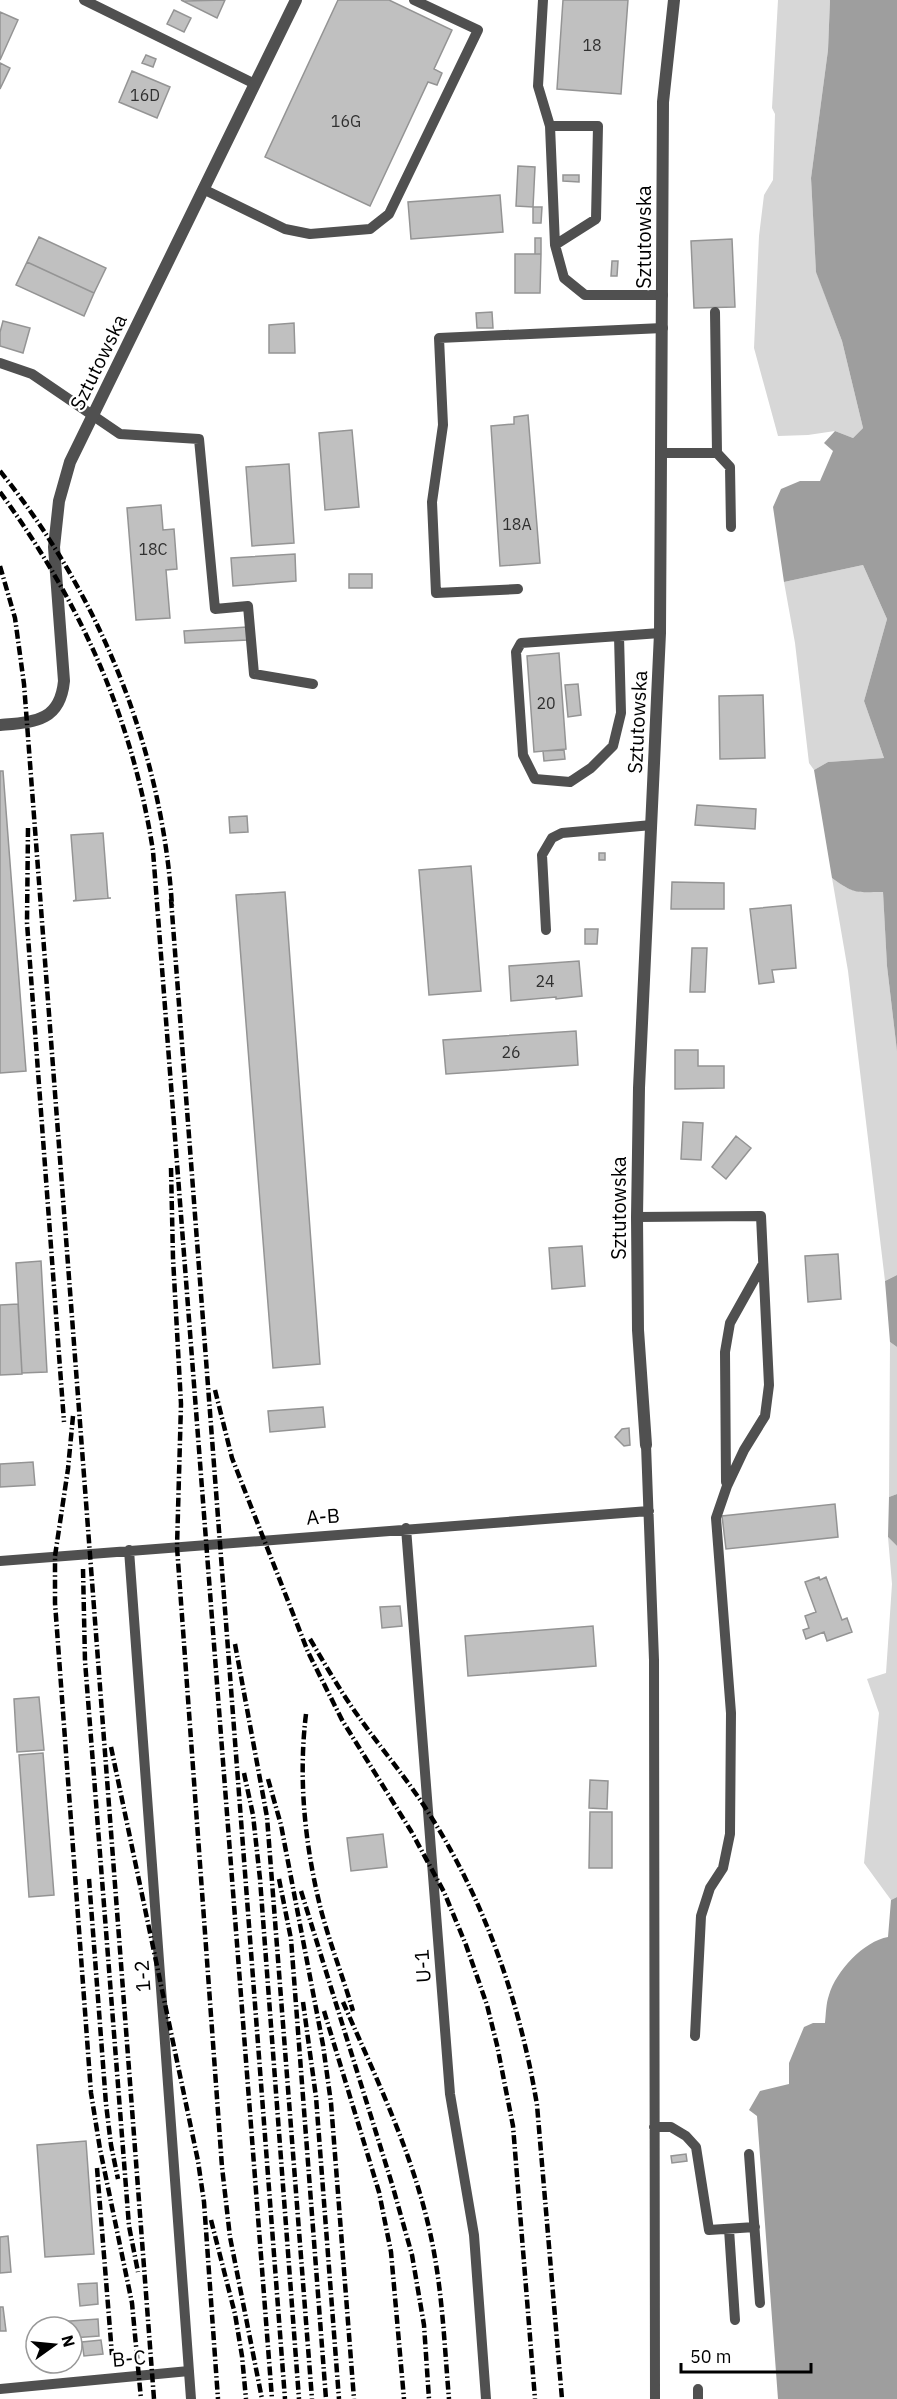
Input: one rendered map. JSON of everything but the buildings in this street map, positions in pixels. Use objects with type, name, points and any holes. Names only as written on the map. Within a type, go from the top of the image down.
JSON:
[{"type":"street","name":"Sztutowska","points":[[0,725],[41,720],[54,711],[62,698],[64,681],[54,573],[54,547],[58,501],[70,462],[94,418],[296,0]]},
{"type":"street","name":"Sztutowska","points":[[646,1445],[638,1330],[636,1217],[660,633],[663,102],[674,0]]},
{"type":"lane","points":[[84,0],[255,84]]},
{"type":"lane","points":[[203,189],[285,229],[310,234],[370,229],[389,214],[478,30],[414,0]]},
{"type":"lane","points":[[543,0],[538,86],[550,126],[555,245],[564,278],[585,295],[663,295]]},
{"type":"lane","points":[[550,126],[598,126],[596,219],[555,245]]},
{"type":"lane","points":[[715,312],[717,453],[730,467],[731,527]]},
{"type":"lane","points":[[518,590],[436,593],[432,502],[443,425],[439,338],[663,328]]},
{"type":"lane","points":[[0,363],[32,374],[120,434],[199,439],[215,609],[248,606],[254,674],[313,684]]},
{"type":"lane","points":[[662,453],[717,453]]},
{"type":"lane","points":[[619,636],[621,713],[613,746],[591,768],[570,782],[535,779],[523,755],[516,652],[521,643],[660,633]]},
{"type":"lane","points":[[546,930],[542,855],[552,838],[562,833],[652,825]]},
{"type":"lane","points":[[636,1217],[761,1216],[769,1385],[765,1416],[726,1486],[716,1518],[731,1713],[730,1834],[723,1868],[710,1888],[701,1916],[695,2036]]},
{"type":"lane","points":[[726,1486],[725,1352],[730,1323],[764,1263]]},
{"type":"lane","points":[[646,1445],[654,1660],[655,2399]]},
{"type":"lane","name":"A-B","points":[[0,1561],[649,1511]]},
{"type":"lane","name":"U-1","points":[[406,1528],[450,2094],[474,2235],[486,2399]]},
{"type":"lane","name":"1-2","points":[[129,1550],[191,2399]]},
{"type":"lane","points":[[654,2127],[671,2127],[686,2136],[696,2147],[709,2230],[755,2227]]},
{"type":"lane","points":[[749,2154],[760,2303]]},
{"type":"lane","points":[[729,2229],[735,2320]]},
{"type":"lane","name":"B-C","points":[[0,2389],[189,2371]]},
{"type":"shaded area","points":[[778,0],[830,0],[828,50],[811,178],[816,271],[842,341],[863,428],[853,438],[835,431],[778,436],[754,348],[759,236],[764,195],[773,180],[775,114],[772,108]]},
{"type":"shaded area","points":[[830,0],[897,0],[897,1051],[887,966],[883,892],[856,891],[832,878],[814,770],[828,762],[884,758],[864,701],[887,619],[863,565],[784,582],[773,507],[781,489],[800,481],[820,481],[833,451],[824,443],[835,431],[853,438],[863,428],[842,341],[816,272],[811,178],[828,50]]},
{"type":"shaded area","points":[[863,565],[887,619],[864,701],[884,758],[828,762],[814,770],[809,763],[795,643],[784,582]]},
{"type":"shaded area","points":[[832,878],[856,891],[883,891],[887,966],[897,1051],[897,1275],[885,1281],[848,971]]},
{"type":"shaded area","points":[[897,1275],[897,1347],[890,1342],[885,1281]]},
{"type":"shaded area","points":[[890,1342],[897,1347],[897,1494],[889,1497]]},
{"type":"shaded area","points":[[897,1494],[897,1546],[888,1537],[889,1497]]},
{"type":"shaded area","points":[[888,1537],[897,1546],[897,1897],[891,1900],[864,1863],[879,1713],[867,1679],[886,1673],[892,1584]]},
{"type":"shaded area","points":[[897,1897],[897,2399],[778,2399],[757,2116],[749,2110],[760,2091],[789,2084],[789,2063],[804,2027],[813,2023],[825,2023],[829,1995],[844,1967],[870,1944],[888,1937],[891,1900]]},
{"type":"railway","points":[[0,471],[35,519],[67,569],[95,621],[119,675],[139,731],[155,789],[166,847],[172,906]]},
{"type":"railway","points":[[0,492],[29,533],[55,576],[99,662],[131,753],[144,801],[153,851],[272,2399]]},
{"type":"railway","points":[[0,566],[15,618],[24,684],[154,2399]]},
{"type":"railway","points":[[28,828],[27,923],[64,1422]]},
{"type":"railway","points":[[171,899],[285,2399]]},
{"type":"railway","points":[[171,1168],[173,1258],[181,1404],[177,1547],[222,2167],[230,2237],[262,2399]]},
{"type":"railway","points":[[215,1390],[232,1458],[308,1652],[342,1720],[411,1831],[444,1892],[487,2005],[513,2126],[535,2399]]},
{"type":"railway","points":[[73,1416],[55,1556],[55,1603],[91,2093],[100,2149],[132,2303],[141,2399]]},
{"type":"railway","points":[[83,1569],[85,1661],[129,2226],[138,2272]]},
{"type":"railway","points":[[310,1639],[347,1700],[420,1800],[448,1846],[483,1917],[510,1990],[530,2066],[537,2105],[562,2399]]},
{"type":"railway","points":[[235,1644],[267,1817],[312,2399]]},
{"type":"railway","points":[[306,1714],[303,1788],[307,1837],[315,1886],[353,2011]]},
{"type":"railway","points":[[111,1747],[198,2161],[204,2202],[218,2399]]},
{"type":"railway","points":[[244,1773],[253,1815],[260,1879],[299,2399]]},
{"type":"railway","points":[[268,1779],[281,1825],[323,2045],[331,2103],[354,2399]]},
{"type":"railway","points":[[89,1879],[106,2104],[118,2179]]},
{"type":"railway","points":[[279,1879],[291,1939],[326,2399]]},
{"type":"railway","points":[[301,1891],[412,2255],[424,2325],[429,2399]]},
{"type":"railway","points":[[303,2002],[316,2097],[339,2399]]},
{"type":"railway","points":[[343,2002],[397,2127],[428,2225],[440,2293],[449,2399]]},
{"type":"railway","points":[[324,2011],[379,2192],[391,2252],[404,2399]]},
{"type":"railway","points":[[97,2168],[112,2355]]},
{"type":"railway","points":[[211,2220],[235,2314],[246,2399]]}]
